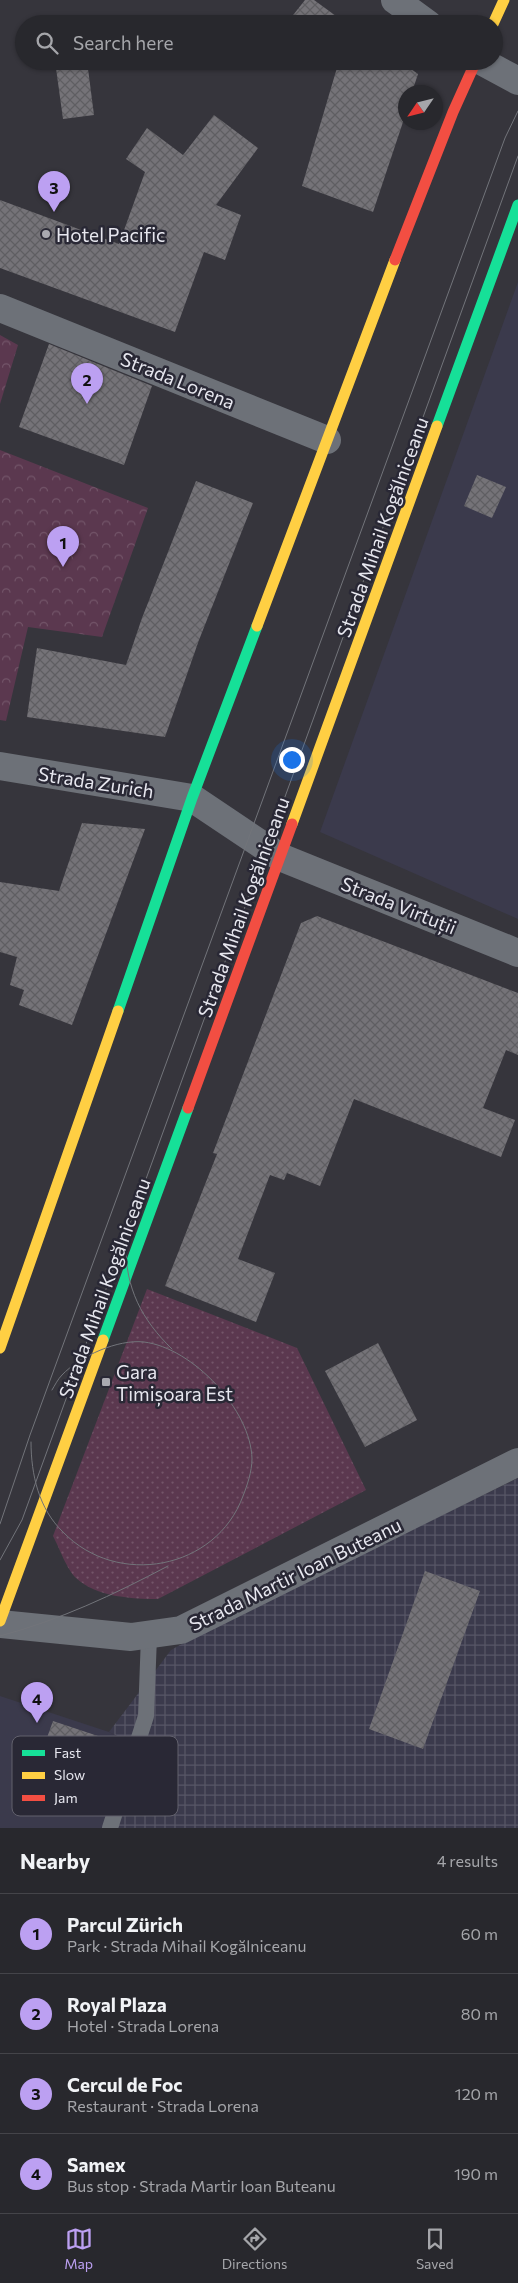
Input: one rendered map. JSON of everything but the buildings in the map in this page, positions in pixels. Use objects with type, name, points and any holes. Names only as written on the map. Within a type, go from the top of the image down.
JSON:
[{"type":"street","points":[[395,0],[416,15]]},
{"type":"street","points":[[497,15],[504,0]]},
{"type":"street","points":[[0,1348],[192,798],[432,166],[472,70]]},
{"type":"street","points":[[498,70],[518,81]]},
{"type":"street","name":"Strada Mihail Kogălniceanu","points":[[0,1623],[518,205]]},
{"type":"street","name":"Strada Lorena","points":[[0,308],[327,440]]},
{"type":"street","name":"Strada Zurich","points":[[0,766],[192,798]]},
{"type":"street","name":"Strada Virtuții","points":[[192,798],[280,857],[518,953]]},
{"type":"street","name":"Strada Martir Ioan Buteanu","points":[[0,1623],[110,1636],[149,1636],[181,1630],[200,1623],[518,1462]]},
{"type":"lane","points":[[140,1736],[146,1716],[149,1636]]},
{"type":"lane","points":[[110,1828],[114,1816]]},
{"type":"shaded area","points":[[518,282],[518,919],[320,832]]},
{"type":"shaded area","points":[[518,1478],[518,1828],[104,1828],[108,1816],[178,1816],[178,1736],[117,1736],[109,1732],[171,1650],[205,1631]]},
{"type":"shaded area","points":[[0,1696],[117,1736],[12,1736],[12,1816],[108,1816],[104,1828],[0,1828]]},
{"type":"green space","points":[[0,335],[18,345],[0,404]]},
{"type":"green space","points":[[0,450],[148,508],[102,637],[28,627],[6,721],[0,720]]},
{"type":"green space","points":[[147,1289],[297,1348],[366,1490],[158,1599],[115,1596],[84,1584],[69,1570],[53,1536]]},
{"type":"tram line","points":[[0,1524],[30,1435],[505,138],[518,111]]},
{"type":"tram line","points":[[0,1560],[22,1520],[518,156]]},
{"type":"tram line","points":[[126,1245],[126,1261],[137,1302],[152,1327],[172,1349]]},
{"type":"tram line","points":[[31,1442],[35,1479],[42,1502],[48,1513],[63,1532],[85,1550],[110,1560],[137,1565],[163,1563],[188,1555],[211,1541],[230,1521],[243,1496],[248,1483],[252,1459],[249,1440],[242,1421],[216,1384],[181,1356],[163,1347],[144,1342],[123,1343],[111,1346],[79,1361],[61,1377],[52,1390]]},
{"type":"tram line","points":[[0,1636],[22,1630],[86,1606],[168,1566]]},
{"type":"traffic: fast","points":[[437,426],[518,205]]},
{"type":"traffic: fast","points":[[118,1011],[192,798],[257,626]]},
{"type":"traffic: fast","points":[[103,1340],[188,1108]]},
{"type":"traffic: slow","points":[[497,15],[504,0]]},
{"type":"traffic: slow","points":[[257,626],[395,260]]},
{"type":"traffic: slow","points":[[292,824],[437,426]]},
{"type":"traffic: slow","points":[[0,1348],[118,1011]]},
{"type":"traffic: slow","points":[[0,1621],[103,1340]]},
{"type":"traffic: jam","points":[[395,260],[453,112],[472,70]]},
{"type":"traffic: jam","points":[[188,1108],[292,824]]},
{"type":"place","name":"Cercul de Foc","points":[[54,212]]},
{"type":"place","name":"Hotel Pacific","points":[[46,234]]},
{"type":"place","name":"Royal Plaza","points":[[87,404]]},
{"type":"place","name":"Parcul Zürich","points":[[63,567]]},
{"type":"place","name":"Gara Timișoara Est","points":[[106,1382]]},
{"type":"place","name":"Samex","points":[[37,1723]]}]
